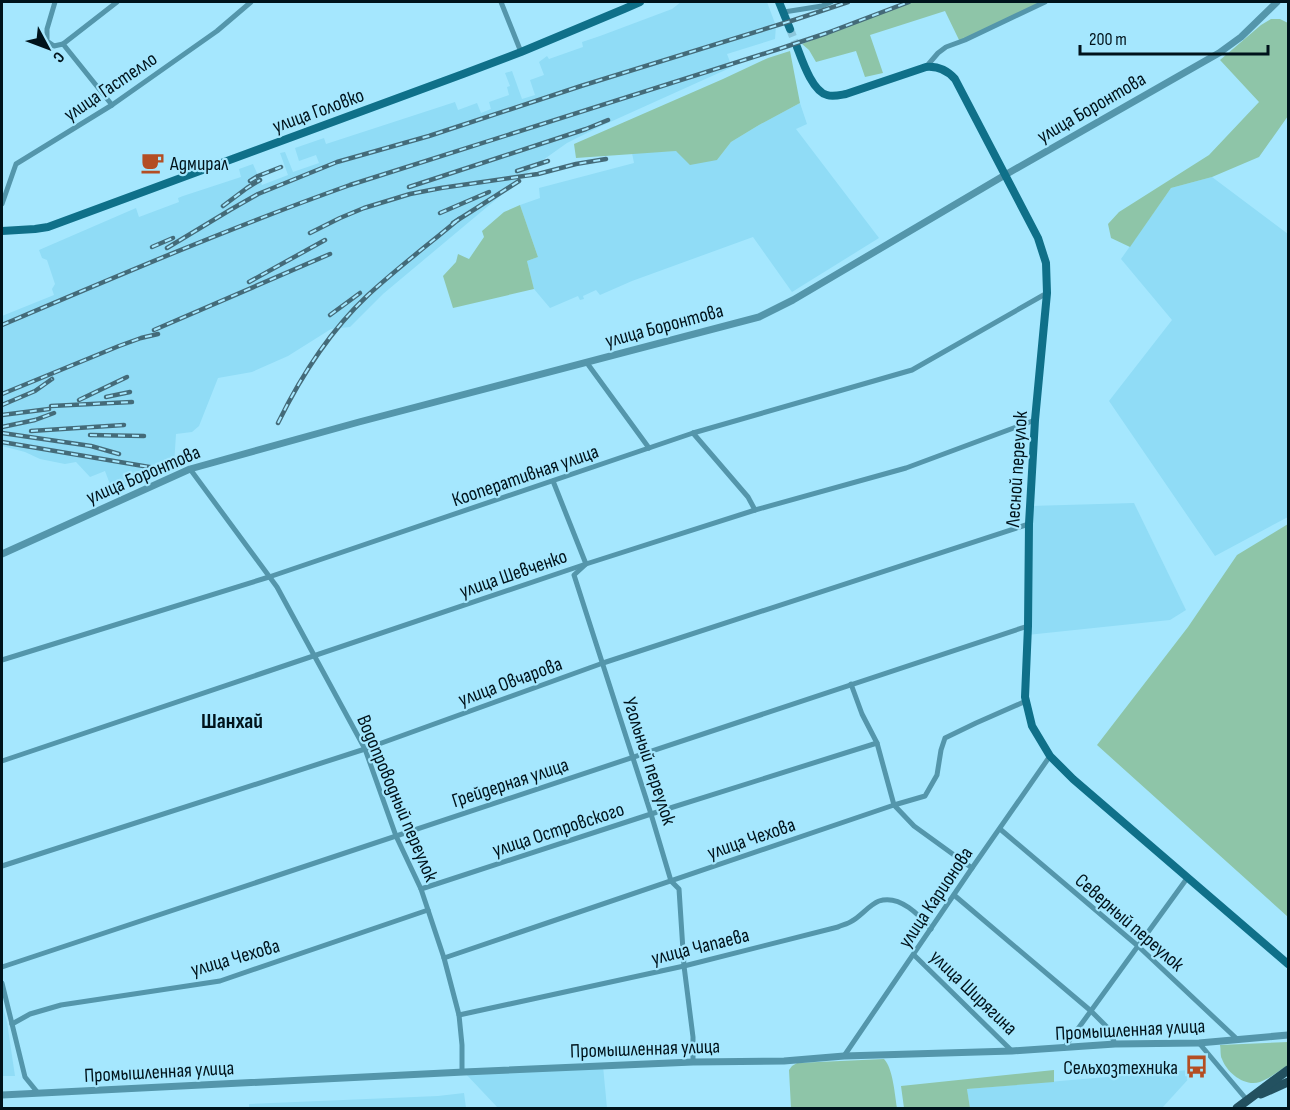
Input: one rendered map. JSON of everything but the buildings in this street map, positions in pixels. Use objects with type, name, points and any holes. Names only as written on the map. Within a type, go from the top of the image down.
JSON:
[{"type":"main road","name":"улица Головко","points":[[2,231],[48,227],[521,52],[640,2]]},
{"type":"main road","points":[[779,2],[790,29]]},
{"type":"main road","points":[[797,47],[814,85],[827,95],[846,94],[926,67]]},
{"type":"main road","name":"Лесной переулок","points":[[926,67],[942,69],[955,79],[1038,238],[1046,263],[1047,293],[1035,420],[1029,524],[1025,697],[1032,726],[1050,756],[1074,779],[1288,964]]},
{"type":"main road","points":[[1237,1108],[1288,1070]]},
{"type":"main road","points":[[1249,1099],[1288,1082]]},
{"type":"street","points":[[55,2],[47,29],[47,41],[54,46],[63,44],[117,2]]},
{"type":"street","name":"улица Гастелло","points":[[2,204],[16,164],[112,105],[217,31],[251,2]]},
{"type":"street","points":[[501,2],[521,52]]},
{"type":"street","points":[[784,12],[822,6],[831,2]]},
{"type":"street","points":[[926,67],[946,47],[1045,2]]},
{"type":"street","name":"улица Боронтова","points":[[2,554],[190,469],[759,316],[793,300],[1219,53],[1241,37],[1277,2]]},
{"type":"street","points":[[63,44],[112,105]]},
{"type":"street","name":"Кооперативная улица","points":[[2,660],[269,577],[693,433],[912,370],[1047,293]]},
{"type":"street","points":[[587,363],[649,448]]},
{"type":"street","name":"улица Шевченко","points":[[2,761],[586,564],[755,510],[906,468],[1035,420]]},
{"type":"street","points":[[693,433],[748,496],[755,510]]},
{"type":"street","name":"Водопроводный переулок","points":[[190,469],[277,587],[365,749],[396,836],[421,889],[444,958],[459,1015],[462,1072]]},
{"type":"street","points":[[553,481],[586,564]]},
{"type":"street","name":"улица Овчарова","points":[[2,866],[365,749],[603,663],[1029,524]]},
{"type":"street","name":"Угольный переулок","points":[[586,564],[574,575],[671,881],[679,889],[684,966],[693,1037],[693,1062]]},
{"type":"street","name":"Грейдерная улица","points":[[2,967],[1028,626]]},
{"type":"street","points":[[851,684],[862,714],[877,743],[894,805],[914,826],[972,868]]},
{"type":"street","name":"улица Чехова","points":[[444,958],[925,796],[937,775],[945,738],[1026,701]]},
{"type":"street","name":"улица Островского","points":[[421,889],[877,743]]},
{"type":"street","name":"улица Карионова","points":[[844,1056],[1050,756]]},
{"type":"street","name":"Северный переулок","points":[[1000,829],[1138,946],[1238,1040]]},
{"type":"street","points":[[1064,1048],[1188,877]]},
{"type":"street","points":[[954,895],[1091,1011],[1108,1028],[1115,1044]]},
{"type":"street","name":"улица Чапаева","points":[[459,1015],[684,966],[838,927],[852,921],[879,901],[889,900],[902,903],[916,912],[931,929]]},
{"type":"street","name":"улица Чехова","points":[[12,1023],[30,1014],[61,1005],[220,981],[428,910]]},
{"type":"street","name":"улица Ширягина","points":[[914,955],[1012,1051]]},
{"type":"street","points":[[2,982],[25,1077],[38,1094]]},
{"type":"street","name":"Промышленная улица","points":[[2,1095],[462,1072],[693,1062],[784,1061],[844,1056],[1012,1051],[1115,1044],[1199,1043],[1288,1035]]},
{"type":"street","points":[[1199,1043],[1249,1099]]},
{"type":"shaded area","points":[[681,2],[767,2],[776,26],[775,39],[727,54],[732,67],[567,143],[543,160],[383,294],[350,327],[331,329],[288,356],[252,372],[218,378],[199,426],[192,432],[176,434],[174,465],[168,472],[122,487],[111,487],[105,471],[90,477],[76,462],[65,464],[40,459],[2,446],[2,316],[54,295],[52,289],[55,284],[47,260],[42,258],[39,250],[136,208],[139,217],[179,202],[178,198],[241,177],[239,169],[253,164],[262,185],[288,175],[280,153],[285,152],[293,172],[319,163],[316,155],[299,161],[295,148],[324,138],[326,144],[455,102],[458,110],[477,103],[481,113],[491,109],[489,102],[509,95],[507,87],[510,86],[505,73],[512,71],[522,99],[535,95],[530,80],[544,75],[539,62],[547,56],[549,59],[583,47],[582,42],[672,9]]},
{"type":"shaded area","points":[[800,103],[807,124],[796,129],[879,238],[792,292],[753,237],[600,295],[596,290],[583,296],[584,299],[580,300],[578,296],[550,308],[534,289],[527,261],[538,257],[520,205],[540,198],[539,188],[634,163],[632,153],[676,151],[717,160],[731,142]]},
{"type":"shaded area","points":[[1212,177],[1288,234],[1288,517],[1215,556],[1109,401],[1172,320],[1121,259],[1171,188]]},
{"type":"shaded area","points":[[1134,503],[1186,610],[1170,620],[1027,635],[1030,506]]},
{"type":"shaded area","points":[[2,1004],[7,1022],[15,1076],[2,1076]]},
{"type":"shaded area","points":[[603,1066],[607,1108],[498,1108],[464,1072]]},
{"type":"shaded area","points":[[1189,1070],[1193,1074],[1162,1108],[970,1108],[967,1089]]},
{"type":"shaded area","points":[[464,1093],[466,1108],[249,1108],[249,1104]]},
{"type":"green space","points":[[908,2],[1045,2],[960,42],[945,11],[870,35],[883,73],[865,77],[856,51],[816,62],[809,50],[802,44]]},
{"type":"green space","points":[[1271,19],[1280,19],[1288,23],[1288,116],[1259,157],[1212,177],[1171,188],[1130,247],[1111,238],[1108,224],[1119,212],[1209,155],[1259,102],[1220,60]]},
{"type":"green space","points":[[790,51],[800,103],[731,142],[717,160],[690,165],[676,151],[576,158],[574,144],[768,58]]},
{"type":"green space","points":[[520,205],[538,257],[527,261],[534,289],[453,308],[443,276],[456,262],[458,254],[469,259],[484,237],[482,231],[504,212]]},
{"type":"green space","points":[[1288,524],[1288,917],[1097,745],[1188,627],[1237,555]]},
{"type":"green space","points":[[1288,1042],[1288,1065],[1260,1082],[1248,1082],[1237,1078],[1224,1064],[1221,1056],[1220,1045]]},
{"type":"green space","points":[[884,1059],[892,1075],[897,1108],[791,1108],[789,1070],[797,1063]]},
{"type":"green space","points":[[1054,1070],[1054,1082],[967,1089],[970,1108],[904,1108],[901,1086]]},
{"type":"tunnel","points":[[790,29],[797,47]]},
{"type":"railway","points":[[167,248],[258,194],[337,162],[429,136],[848,2]]},
{"type":"railway","points":[[2,325],[218,235],[350,185],[782,48],[909,2]]},
{"type":"railway","points":[[409,187],[608,120]]},
{"type":"railway","points":[[310,233],[364,208],[410,194],[538,174],[606,159]]},
{"type":"railway","points":[[517,171],[548,161]]},
{"type":"railway","points":[[250,181],[281,167]]},
{"type":"railway","points":[[223,206],[260,180]]},
{"type":"railway","points":[[453,223],[519,181]]},
{"type":"railway","points":[[440,213],[489,192]]},
{"type":"railway","points":[[278,423],[296,388],[340,324],[389,276],[459,219]]},
{"type":"railway","points":[[152,247],[173,238]]},
{"type":"railway","points":[[249,282],[325,240]]},
{"type":"railway","points":[[154,330],[330,254]]},
{"type":"railway","points":[[330,315],[360,293]]},
{"type":"railway","points":[[2,394],[119,346],[158,334]]},
{"type":"railway","points":[[79,400],[127,377]]},
{"type":"railway","points":[[2,405],[35,391],[52,379]]},
{"type":"railway","points":[[106,397],[130,392]]},
{"type":"railway","points":[[51,406],[132,402]]},
{"type":"railway","points":[[2,415],[49,409]]},
{"type":"railway","points":[[2,427],[35,420],[54,413]]},
{"type":"railway","points":[[31,431],[124,425]]},
{"type":"railway","points":[[2,433],[91,446],[119,454]]},
{"type":"railway","points":[[90,435],[144,436]]},
{"type":"railway","points":[[2,442],[161,469]]},
{"type":"place","name":"Адмирал","points":[[152,163]]},
{"type":"place","name":"Сельхозтехника","points":[[1196,1067]]},
{"type":"district","name":"Шанхай","points":[[232,720]]}]
